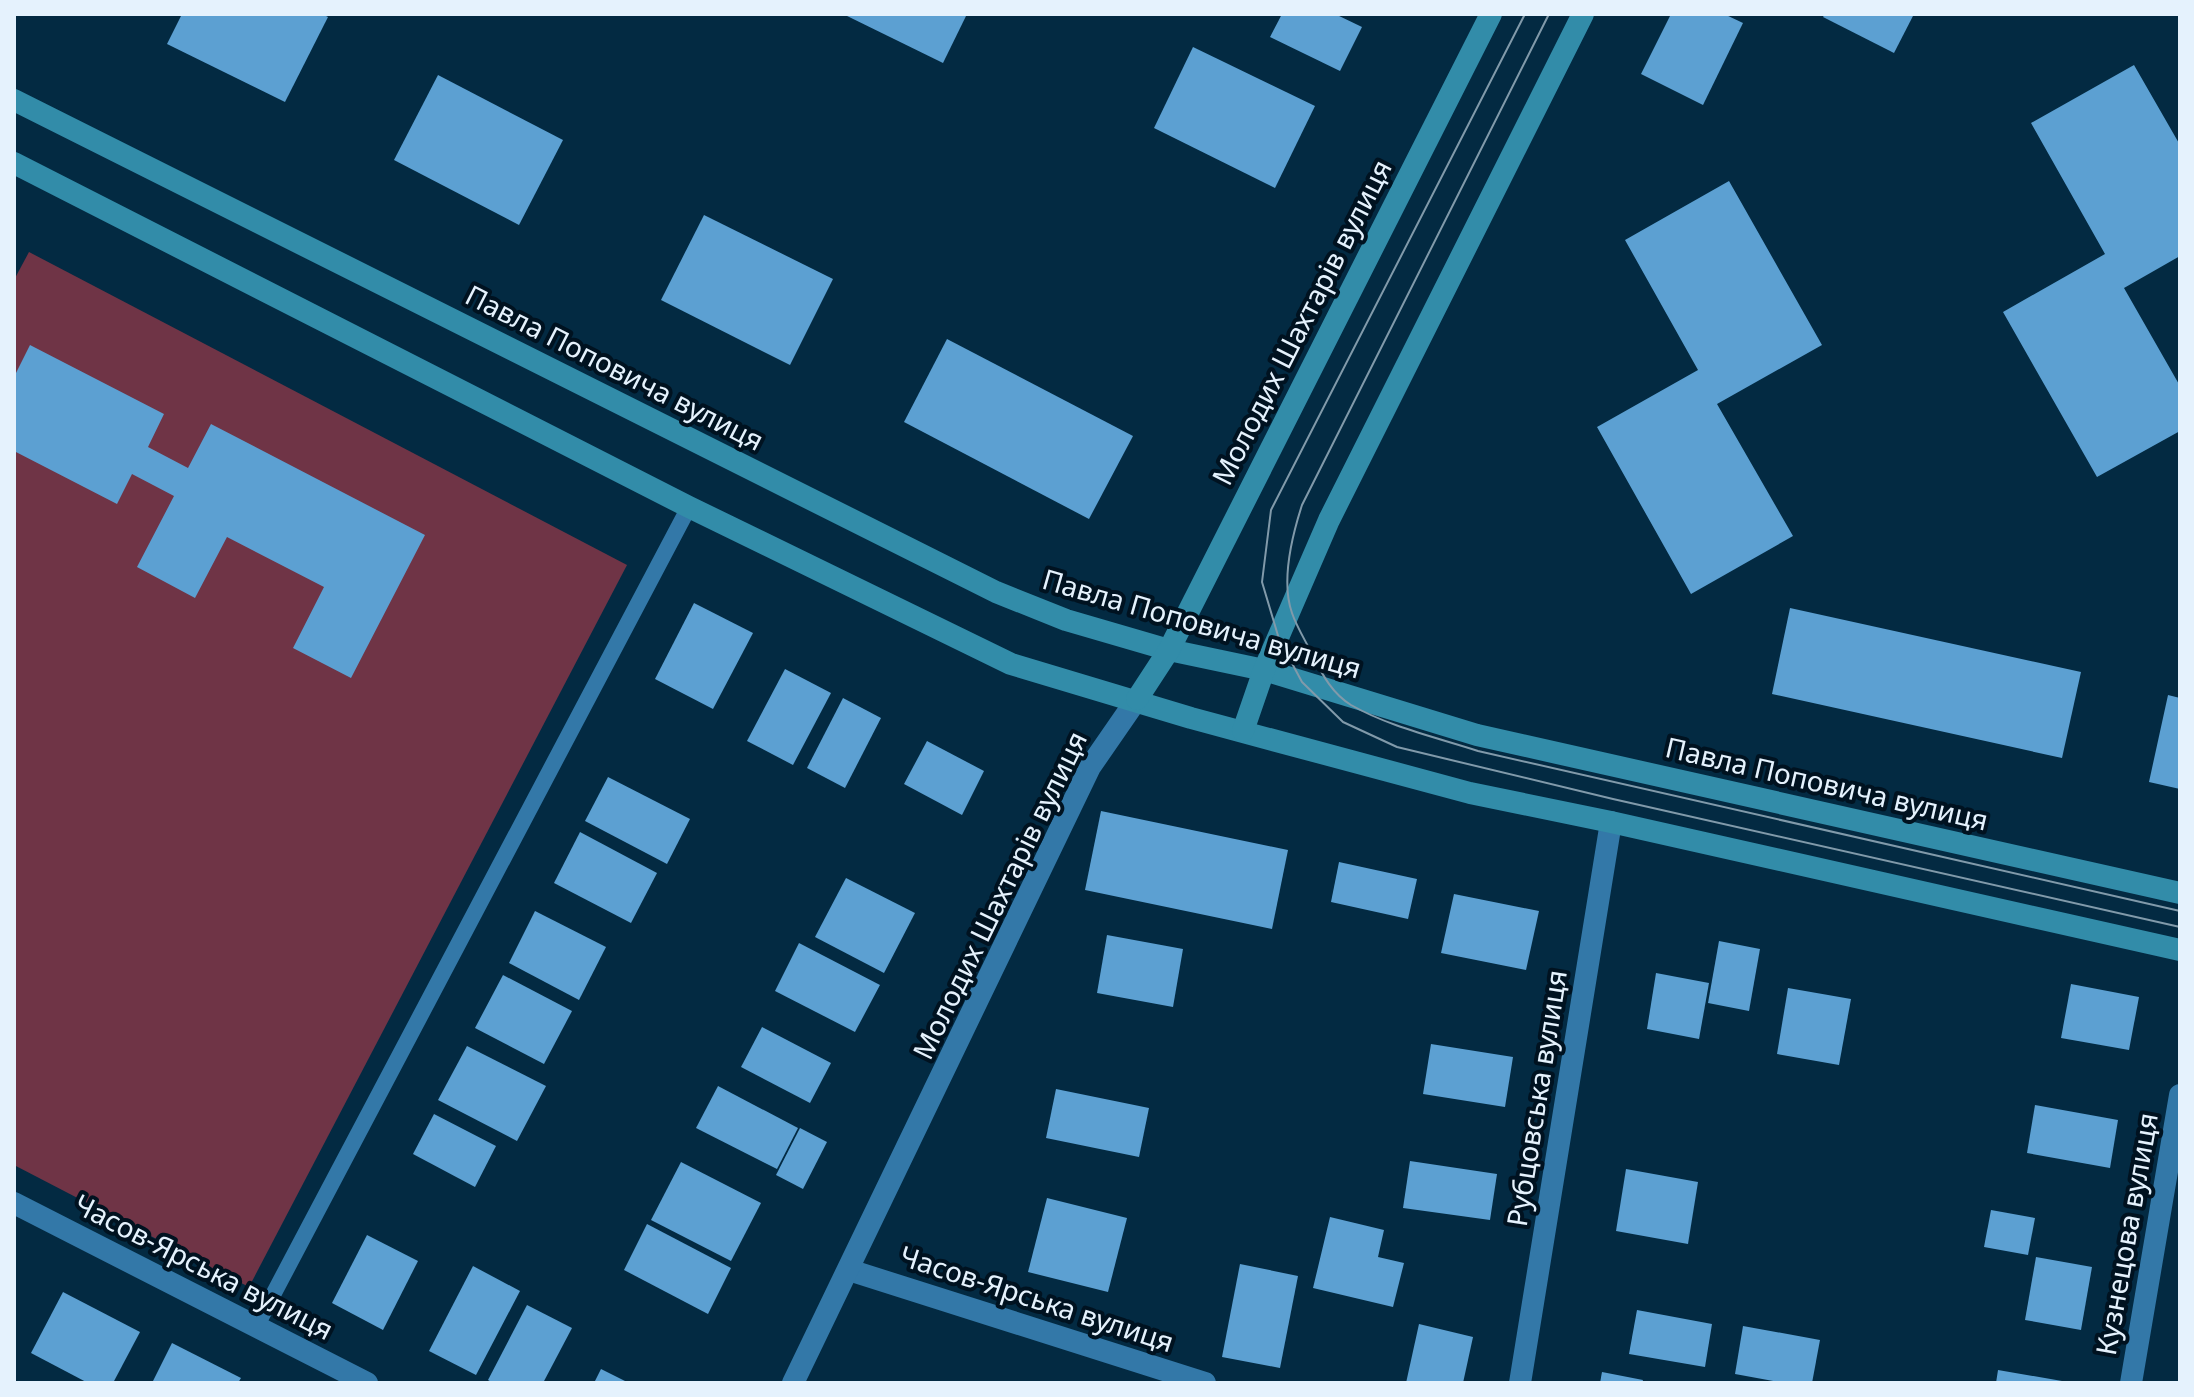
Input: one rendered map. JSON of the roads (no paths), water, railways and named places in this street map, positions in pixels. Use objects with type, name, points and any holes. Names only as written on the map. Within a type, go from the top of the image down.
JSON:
[{"type":"main road","name":"Молодих Шахтарів вулиця","points":[[1137,699],[1169,650],[1491,14]]},
{"type":"main road","points":[[1243,731],[1264,670],[1329,520],[1583,14]]},
{"type":"main road","name":"Павла Поповича вулиця","points":[[14,100],[996,592],[1066,620],[1169,650],[1264,670],[1477,735],[2180,893]]},
{"type":"main road","points":[[14,163],[689,507],[1011,664],[1137,699],[1191,718],[1470,793],[2180,950]]},
{"type":"street","name":"Молодих Шахтарів вулиця","points":[[793,1383],[1090,767],[1137,699]]},
{"type":"street","name":"Рубцовська вулиця","points":[[1520,1383],[1611,822]]},
{"type":"street","name":"Кузнецова вулиця","points":[[2131,1383],[2180,1095]]},
{"type":"street","name":"Часов-Ярська вулиця","points":[[14,1203],[367,1383]]},
{"type":"street","name":"Часов-Ярська вулиця","points":[[849,1270],[1205,1383]]},
{"type":"lane","points":[[256,1327],[689,507]]},
{"type":"tram line","points":[[1525,14],[1271,510],[1262,582],[1279,639],[1302,682],[1343,722],[1397,747],[2180,927]]},
{"type":"tram line","points":[[1549,14],[1302,505],[1289,559],[1289,601],[1297,624],[1329,684],[1345,701],[1366,713],[1478,751],[2180,911]]}]
